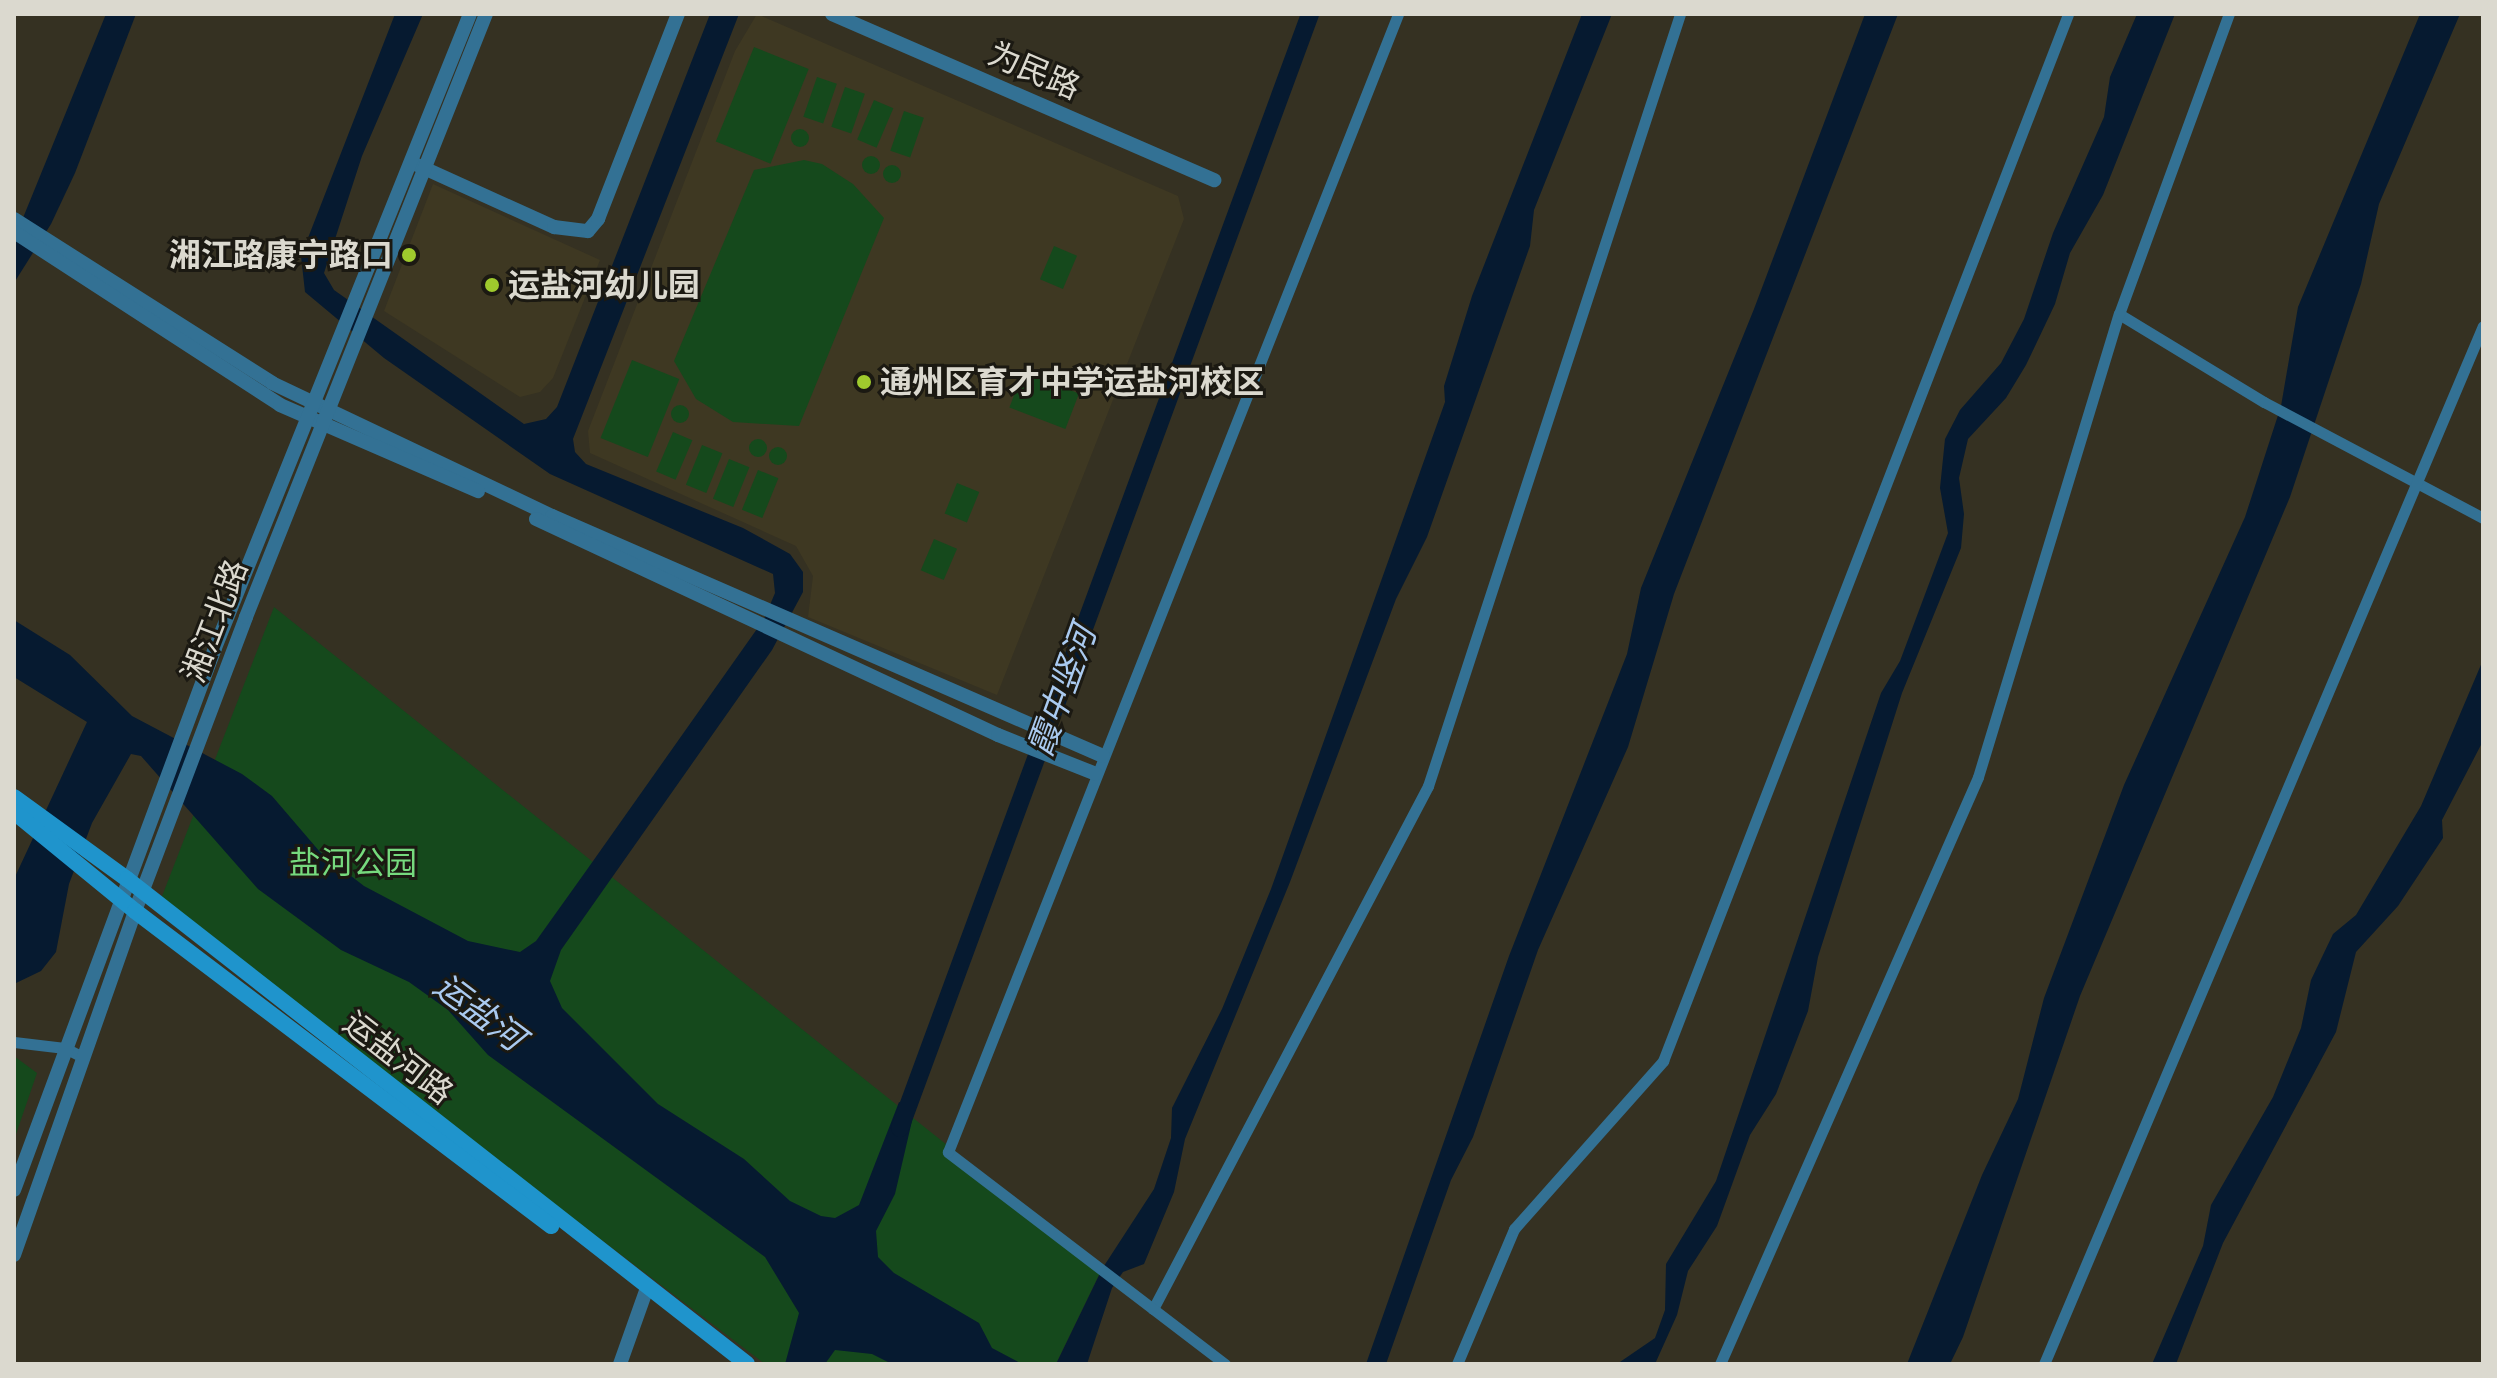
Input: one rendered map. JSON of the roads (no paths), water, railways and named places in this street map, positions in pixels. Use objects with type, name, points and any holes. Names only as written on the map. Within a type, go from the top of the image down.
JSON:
[{"type":"main road","name":"运盐河路","points":[[14,797],[127,879],[732,1364]]},
{"type":"main road","name":"运盐河路","points":[[14,812],[135,911],[747,1364]]},
{"type":"street","name":"湘江北路","points":[[320,405],[354,340],[361,302],[416,165],[470,14]]},
{"type":"street","name":"湘江北路","points":[[416,165],[486,14]]},
{"type":"street","points":[[416,165],[554,227],[588,231],[598,219],[678,14]]},
{"type":"street","name":"为民路","points":[[832,14],[1214,180]]},
{"type":"street","points":[[1225,1364],[948,1152],[1398,14]]},
{"type":"street","points":[[1153,1309],[1428,786],[1680,14]]},
{"type":"street","points":[[1457,1364],[1514,1229],[1663,1061],[2068,14]]},
{"type":"street","points":[[1720,1364],[1978,777],[2119,314],[2229,14]]},
{"type":"street","points":[[14,219],[52,249],[314,422],[490,496],[998,735],[1096,774]]},
{"type":"street","points":[[14,232],[52,249],[272,383],[566,522],[1103,756]]},
{"type":"street","name":"湘江北路","points":[[14,1255],[141,893],[314,422],[343,328],[361,302]]},
{"type":"street","points":[[2119,314],[2264,402],[2483,518]]},
{"type":"street","points":[[2044,1364],[2483,326]]},
{"type":"street","name":"湘江北路","points":[[14,1190],[162,788],[314,422]]},
{"type":"street","points":[[14,1042],[65,1048],[83,1057]]},
{"type":"street","points":[[620,1364],[646,1292]]},
{"type":"water","points":[[106,14],[136,14],[75,173],[51,224],[14,283],[14,240]]},
{"type":"water","name":"运盐河","points":[[395,14],[423,14],[362,156],[324,273],[334,290],[524,424],[546,419],[557,407],[710,14],[739,14],[573,439],[575,452],[586,464],[743,528],[790,554],[803,572],[803,592],[772,650],[561,950],[550,981],[562,1008],[658,1104],[744,1159],[790,1201],[821,1216],[835,1218],[859,1205],[899,1102],[915,1108],[895,1194],[876,1231],[878,1257],[894,1273],[979,1323],[992,1348],[1022,1364],[892,1364],[872,1354],[835,1350],[825,1364],[785,1364],[799,1313],[765,1257],[488,1055],[448,1010],[409,982],[341,950],[258,889],[141,756],[131,754],[92,823],[69,884],[56,952],[41,971],[14,984],[14,879],[87,722],[14,677],[14,620],[70,655],[132,716],[242,774],[272,796],[320,852],[364,886],[468,941],[520,952],[536,941],[586,871],[764,619],[775,593],[773,574],[550,474],[384,358],[305,292],[301,256]]},
{"type":"water","points":[[1582,14],[1612,14],[1534,210],[1530,246],[1427,537],[1396,599],[1290,882],[1185,1139],[1174,1192],[1144,1264],[1123,1272],[1112,1288],[1087,1364],[1056,1364],[1102,1269],[1154,1189],[1171,1138],[1172,1108],[1222,1009],[1271,889],[1445,402],[1444,386],[1472,296]]},
{"type":"water","points":[[1865,14],[1898,14],[1674,594],[1628,747],[1538,950],[1473,1137],[1451,1180],[1386,1364],[1366,1364],[1509,956],[1627,654],[1641,588],[1754,309]]},
{"type":"water","points":[[2137,14],[2175,14],[2103,195],[2070,253],[2055,304],[2026,365],[2006,398],[1968,439],[1959,478],[1964,514],[1961,548],[1902,693],[1818,957],[1808,1011],[1776,1094],[1750,1135],[1717,1226],[1688,1271],[1677,1315],[1655,1364],[1617,1364],[1655,1338],[1665,1310],[1666,1264],[1716,1181],[1881,693],[1900,661],[1948,533],[1940,488],[1945,439],[1960,410],[2001,363],[2024,319],[2053,233],[2104,117],[2110,77]]},
{"type":"water","points":[[2420,14],[2460,14],[2379,204],[2361,284],[2290,497],[2080,996],[1963,1337],[1950,1364],[1907,1364],[1982,1175],[2018,1099],[2044,998],[2124,785],[2245,517],[2281,406],[2298,307]]},
{"type":"water","points":[[2483,660],[2483,741],[2442,820],[2443,838],[2398,906],[2356,952],[2336,1032],[2223,1243],[2176,1364],[2152,1364],[2203,1246],[2211,1205],[2273,1097],[2301,1028],[2311,980],[2333,934],[2356,915],[2421,806]]},
{"type":"waterway","name":"霞中竖河","points":[[900,1128],[1310,14]]},
{"type":"place","name":"湘江路康宁路口","points":[[409,255]]},
{"type":"place","name":"运盐河幼儿园","points":[[492,285]]},
{"type":"place","name":"通州区育才中学运盐河校区","points":[[864,382]]},
{"type":"park label","name":"盐河公园","points":[[353,863]]}]
